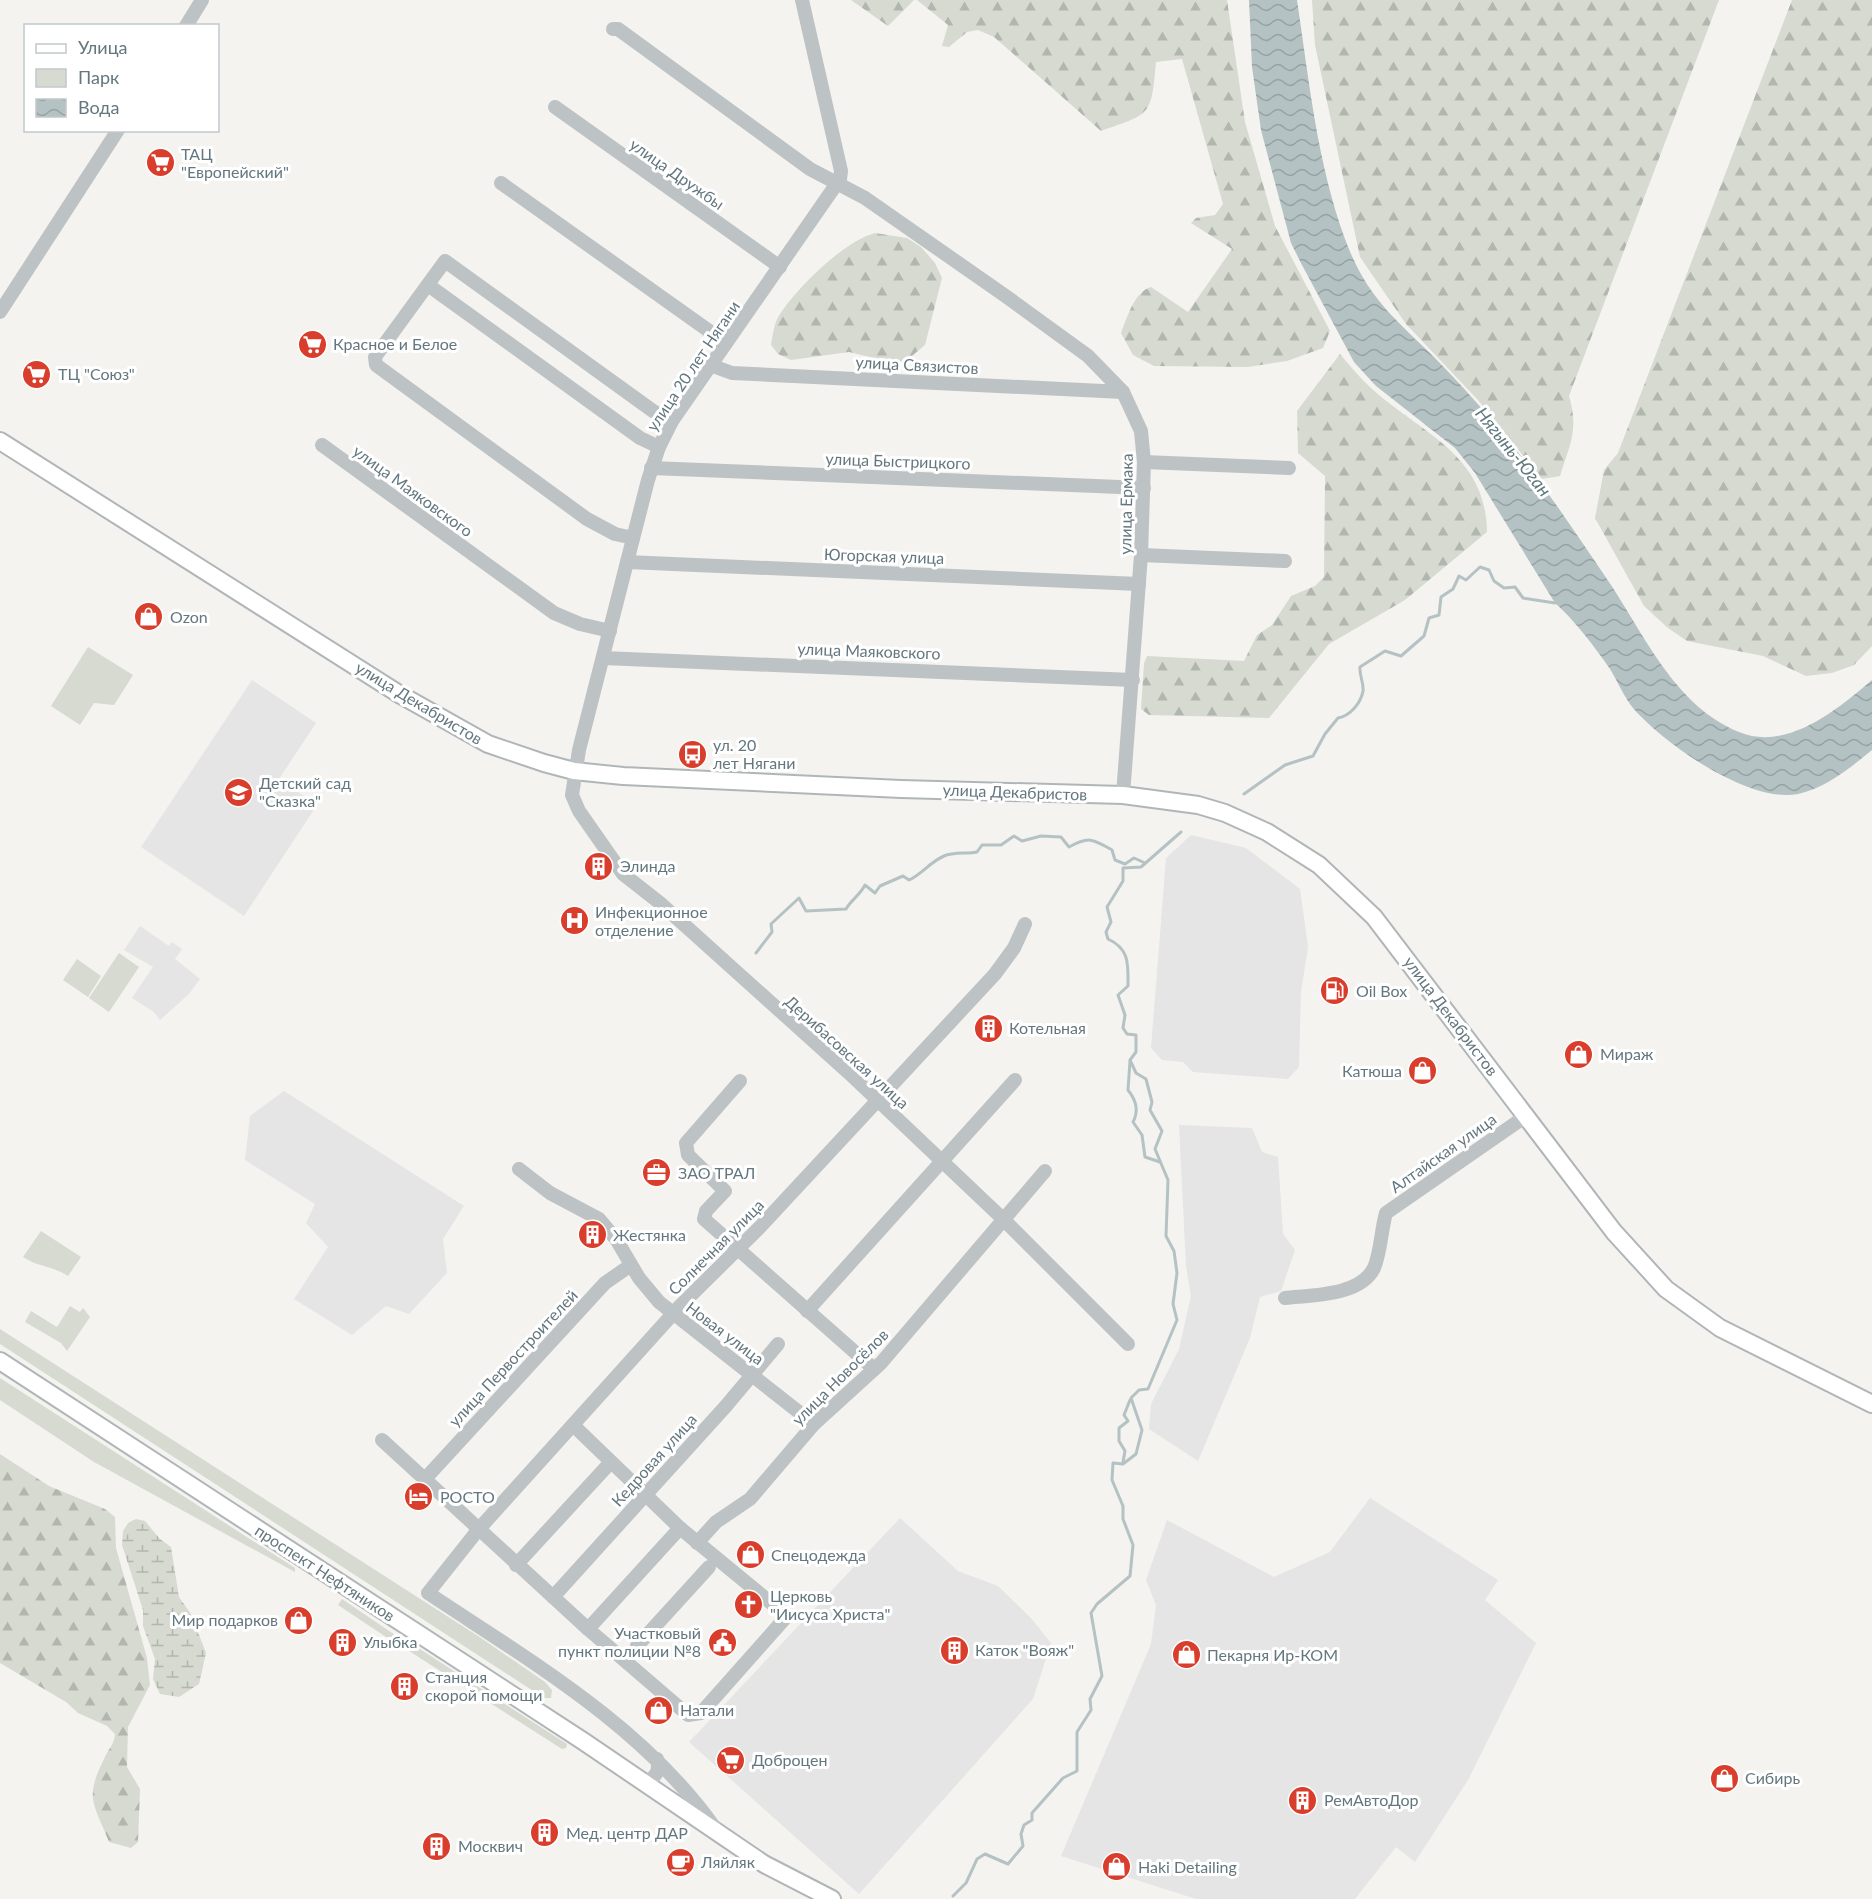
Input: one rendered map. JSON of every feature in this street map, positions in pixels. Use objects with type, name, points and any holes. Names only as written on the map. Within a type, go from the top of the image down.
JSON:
[{"type":"main road","name":"улица Декабристов","points":[[0,441],[399,694],[462,731],[514,754],[574,771],[901,789],[1123,795],[1175,801],[1226,813],[1286,842],[1320,865],[1391,936],[1614,1232],[1666,1289],[1720,1328],[1872,1404]]},
{"type":"main road","name":"проспект Нефтяников","points":[[0,1361],[645,1782],[785,1876],[832,1899]]},
{"type":"street","points":[[187,24],[202,0]]},
{"type":"street","points":[[802,0],[841,171],[838,185]]},
{"type":"street","name":"улица Ермака","points":[[613,29],[618,29],[810,169],[865,198],[1007,297],[1088,356],[1123,392],[1141,431],[1144,462],[1141,555],[1123,795]]},
{"type":"street","name":"улица Дружбы","points":[[555,107],[780,267]]},
{"type":"street","points":[[0,312],[117,132]]},
{"type":"street","points":[[501,183],[726,343]]},
{"type":"street","name":"улица 20 лет Нягани","points":[[574,771],[651,468],[659,447],[672,421],[710,365],[838,185]]},
{"type":"street","points":[[633,538],[615,534],[587,519],[376,365],[375,357],[445,261],[653,411],[672,421]]},
{"type":"street","points":[[428,285],[640,438],[659,447]]},
{"type":"street","name":"улица Связистов","points":[[710,365],[732,373],[1123,392]]},
{"type":"street","name":"улица Маяковского","points":[[322,444],[554,613],[580,624],[610,631]]},
{"type":"street","points":[[1144,462],[1289,468]]},
{"type":"street","name":"улица Быстрицкого","points":[[651,468],[1144,488]]},
{"type":"street","points":[[1141,555],[1285,561]]},
{"type":"street","name":"Югорская улица","points":[[627,562],[1139,584]]},
{"type":"street","name":"улица Маяковского","points":[[603,658],[1133,680]]},
{"type":"street","name":"Дерибасовская улица","points":[[574,771],[572,795],[575,804],[624,874],[660,903],[876,1100],[1003,1219],[1128,1344]]},
{"type":"street","name":"Солнечная улица","points":[[657,1759],[600,1711],[428,1593],[478,1530],[673,1314],[760,1227],[1004,964],[1025,924]]},
{"type":"street","points":[[807,1311],[1015,1080]]},
{"type":"street","points":[[740,1081],[685,1147],[688,1155],[725,1191],[706,1211],[704,1220],[874,1369]]},
{"type":"street","name":"Алтайская улица","points":[[1285,1298],[1350,1288],[1364,1280],[1374,1266],[1386,1213],[1526,1116]]},
{"type":"street","name":"Новая улица","points":[[519,1169],[550,1193],[599,1219],[616,1239],[647,1289],[673,1314],[814,1424]]},
{"type":"street","name":"улица Новосёлов","points":[[697,1543],[716,1522],[750,1499],[814,1424],[874,1369],[1045,1172]]},
{"type":"street","name":"улица Первостроителей","points":[[424,1480],[604,1283],[631,1265]]},
{"type":"street","name":"Кедровая улица","points":[[553,1597],[778,1344]]},
{"type":"street","points":[[382,1440],[588,1629],[688,1715],[701,1713],[787,1616],[680,1528],[573,1425]]},
{"type":"street","points":[[516,1564],[610,1463]]},
{"type":"street","points":[[588,1629],[680,1528]]},
{"type":"street","points":[[637,1646],[709,1567]]},
{"type":"street","points":[[645,1782],[657,1775],[659,1768],[657,1759]]},
{"type":"street","points":[[657,1759],[697,1802],[718,1832]]},
{"type":"shaded area","name":"Детский сад \"Сказка\"","points":[[252,680],[316,723],[279,779],[317,805],[244,916],[141,847]]},
{"type":"shaded area","points":[[1191,835],[1246,848],[1300,889],[1308,947],[1301,992],[1299,1067],[1288,1079],[1193,1072],[1183,1062],[1162,1060],[1151,1048],[1166,858]]},
{"type":"shaded area","points":[[140,926],[169,946],[172,942],[182,949],[175,959],[200,979],[189,994],[160,1020],[154,1012],[132,998],[153,967],[124,950]]},
{"type":"shaded area","points":[[284,1091],[464,1206],[443,1239],[447,1273],[409,1314],[386,1306],[352,1335],[294,1299],[328,1247],[306,1223],[315,1204],[245,1160],[250,1116]]},
{"type":"shaded area","points":[[1179,1125],[1252,1128],[1262,1152],[1278,1157],[1283,1234],[1295,1250],[1281,1291],[1260,1297],[1250,1338],[1198,1461],[1149,1429],[1151,1404],[1179,1349],[1191,1296],[1186,1266]]},
{"type":"shaded area","points":[[1370,1498],[1498,1580],[1485,1600],[1536,1643],[1468,1780],[1415,1862],[1396,1847],[1355,1899],[1196,1899],[1061,1856],[1151,1644],[1156,1605],[1146,1580],[1167,1520],[1274,1577],[1330,1552]]},
{"type":"shaded area","points":[[900,1518],[958,1571],[998,1586],[1031,1618],[1051,1643],[1033,1699],[859,1894],[689,1742]]},
{"type":"green space","points":[[851,0],[914,0],[888,26]]},
{"type":"green space","points":[[917,0],[1227,0],[1245,122],[1275,226],[1330,331],[1323,348],[1287,361],[1248,367],[1154,366],[1133,355],[1121,333],[1132,306],[1140,294],[1151,287],[1188,312],[1232,249],[1191,223],[1196,218],[1215,215],[1223,204],[1182,59],[1156,62],[1150,103],[1146,110],[1130,120],[1101,131],[994,37],[978,30],[967,32],[949,47],[942,46],[948,25]]},
{"type":"green space","points":[[1312,0],[1719,0],[1569,396],[1573,419],[1572,437],[1560,476],[1542,479],[1478,400],[1406,324],[1360,257],[1315,45]]},
{"type":"green space","points":[[1792,0],[1872,0],[1872,646],[1854,665],[1832,673],[1806,676],[1763,656],[1687,641],[1668,628],[1644,606],[1595,518],[1604,470],[1618,453]]},
{"type":"green space","points":[[875,233],[907,238],[921,247],[935,263],[942,278],[925,345],[906,361],[895,363],[849,352],[791,360],[778,354],[771,345],[773,333],[778,317],[788,303],[836,255],[850,245]]},
{"type":"green space","points":[[1340,354],[1371,388],[1447,447],[1463,464],[1475,482],[1484,505],[1487,532],[1405,600],[1329,644],[1269,718],[1149,715],[1141,709],[1144,663],[1147,656],[1244,661],[1257,635],[1272,625],[1291,596],[1315,586],[1324,577],[1325,476],[1298,453],[1297,411]]},
{"type":"green space","points":[[88,647],[133,675],[114,705],[94,703],[80,725],[51,706]]},
{"type":"green space","points":[[119,953],[139,967],[109,1012],[89,998]]},
{"type":"green space","points":[[77,959],[101,976],[88,997],[63,980]]},
{"type":"green space","points":[[41,1231],[81,1257],[68,1276],[23,1257]]},
{"type":"green space","points":[[70,1306],[80,1312],[83,1308],[90,1317],[67,1351],[61,1343],[25,1322],[31,1311],[57,1327]]},
{"type":"green space","points":[[0,1329],[478,1636],[545,1682],[552,1690],[551,1698],[544,1698],[0,1344]]},
{"type":"green space","points":[[0,1378],[295,1568],[295,1572],[94,1462],[0,1400]]},
{"type":"green space","points":[[0,1454],[49,1486],[105,1509],[115,1517],[116,1548],[147,1658],[150,1685],[128,1727],[127,1767],[140,1789],[138,1842],[131,1848],[109,1842],[93,1801],[94,1783],[115,1734],[107,1726],[78,1713],[66,1702],[0,1663]]},
{"type":"green space","points":[[136,1519],[145,1521],[160,1539],[171,1547],[179,1597],[191,1614],[206,1653],[199,1684],[179,1697],[160,1694],[153,1679],[155,1659],[143,1626],[143,1610],[122,1545],[123,1531],[128,1523]]},
{"type":"green space","points":[[342,1599],[395,1635],[395,1638],[386,1637],[338,1605]]},
{"type":"green space","points":[[409,1642],[567,1744],[566,1748],[562,1749],[406,1649]]},
{"type":"water","name":"Нягынь-Юган","points":[[1249,0],[1297,0],[1315,121],[1327,180],[1345,239],[1362,276],[1393,317],[1465,389],[1513,446],[1574,530],[1649,646],[1679,687],[1717,720],[1739,732],[1757,737],[1793,732],[1811,724],[1844,703],[1872,680],[1872,750],[1846,770],[1818,787],[1798,794],[1778,795],[1733,781],[1709,768],[1665,738],[1633,708],[1598,652],[1555,603],[1475,473],[1455,448],[1376,386],[1354,362],[1291,243],[1261,130],[1252,67]]},
{"type":"waterway","points":[[1244,794],[1285,765],[1313,756],[1325,734],[1338,718],[1351,712],[1360,700],[1363,688],[1360,667],[1385,651],[1401,656],[1424,636],[1429,618],[1439,615],[1441,597],[1453,589],[1459,576],[1466,580],[1480,567],[1489,570],[1494,581],[1504,588],[1515,587],[1523,598],[1555,603]]},
{"type":"waterway","points":[[953,1896],[966,1883],[977,1859],[985,1854],[1008,1864],[1023,1846],[1021,1834],[1024,1825],[1032,1820],[1032,1813],[1063,1778],[1077,1771],[1077,1732],[1091,1710],[1090,1699],[1102,1676],[1091,1613],[1097,1604],[1130,1576],[1133,1545],[1123,1519],[1123,1506],[1112,1480],[1113,1463],[1123,1464],[1136,1454],[1142,1430],[1131,1398],[1139,1390],[1148,1389],[1177,1320],[1173,1304],[1177,1273],[1174,1251],[1166,1236],[1168,1180],[1155,1149],[1162,1131],[1150,1110],[1152,1102],[1146,1079],[1136,1073],[1130,1060],[1136,1052],[1136,1035],[1127,1034],[1123,1028],[1125,1015],[1118,995],[1128,986],[1126,958],[1120,948],[1108,939],[1106,932],[1111,922],[1107,907],[1123,881],[1123,868],[1141,867],[1181,832]]},
{"type":"waterway","points":[[756,953],[772,932],[771,924],[799,898],[806,911],[846,909],[865,885],[875,893],[880,886],[903,876],[909,880],[944,856],[977,852],[982,845],[1001,845],[1014,836],[1022,841],[1041,836],[1061,837],[1069,847],[1081,841],[1091,840],[1112,850],[1115,860],[1125,864],[1134,858],[1145,863]]},
{"type":"waterway","points":[[1130,1061],[1128,1090],[1135,1102],[1136,1110],[1133,1122],[1142,1135],[1145,1157],[1160,1162]]},
{"type":"waterway","points":[[1123,1462],[1125,1451],[1119,1441],[1119,1428],[1128,1421],[1124,1415],[1130,1400]]},
{"type":"place","name":"ТАЦ \"Европейский\"","points":[[160,163]]},
{"type":"place","name":"Красное и Белое","points":[[312,344]]},
{"type":"place","name":"ТЦ \"Союз\"","points":[[37,374]]},
{"type":"place","name":"Ozon","points":[[149,617]]},
{"type":"place","name":"ул. 20 лет Нягани","points":[[692,754]]},
{"type":"place","name":"Детский сад \"Сказка\"","points":[[238,792]]},
{"type":"place","name":"Элинда","points":[[599,866]]},
{"type":"place","name":"Инфекционное отделение","points":[[574,921]]},
{"type":"place","name":"Oil Box","points":[[1335,991]]},
{"type":"place","name":"Котельная","points":[[988,1028]]},
{"type":"place","name":"Мираж","points":[[1579,1054]]},
{"type":"place","name":"Катюша","points":[[1423,1071]]},
{"type":"place","name":"ЗАО ТРАЛ","points":[[657,1173]]},
{"type":"place","name":"Жестянка","points":[[592,1235]]},
{"type":"place","name":"РОСТО","points":[[419,1497]]},
{"type":"place","name":"Спецодежда","points":[[750,1555]]},
{"type":"place","name":"Церковь \"Иисуса Христа\"","points":[[749,1605]]},
{"type":"place","name":"Мир подарков","points":[[299,1620]]},
{"type":"place","name":"Улыбка","points":[[342,1642]]},
{"type":"place","name":"Участковый пункт полиции №8","points":[[722,1642]]},
{"type":"place","name":"Каток \"Вояж\"","points":[[954,1650]]},
{"type":"place","name":"Пекарня Ир-КОМ","points":[[1186,1655]]},
{"type":"place","name":"Станция скорой помощи","points":[[404,1686]]},
{"type":"place","name":"Натали","points":[[659,1710]]},
{"type":"place","name":"Доброцен","points":[[731,1760]]},
{"type":"place","name":"Сибирь","points":[[1724,1778]]},
{"type":"place","name":"РемАвтоДор","points":[[1303,1800]]},
{"type":"place","name":"Мед. центр ДАР","points":[[545,1833]]},
{"type":"place","name":"Москвич","points":[[437,1846]]},
{"type":"place","name":"Ляйляк","points":[[680,1862]]},
{"type":"place","name":"Haki Detailing","points":[[1117,1867]]}]
